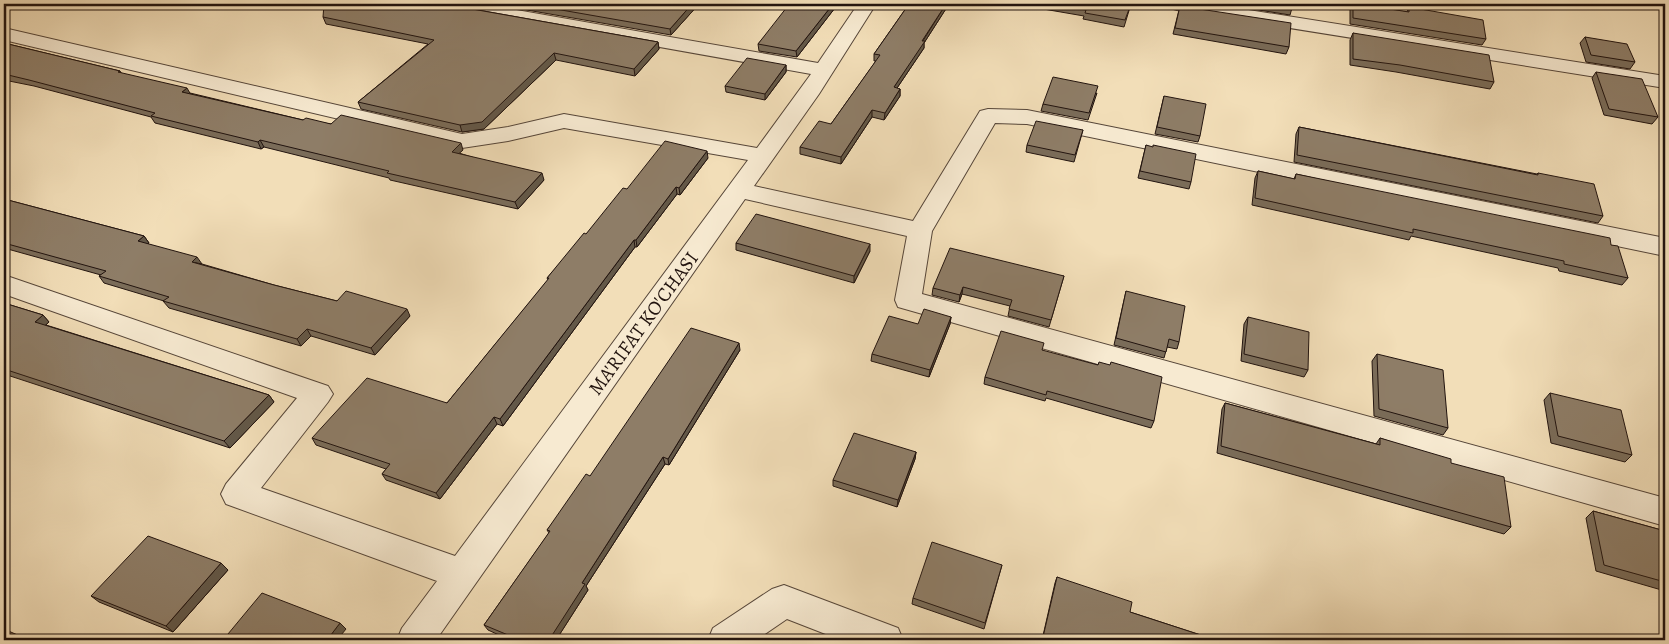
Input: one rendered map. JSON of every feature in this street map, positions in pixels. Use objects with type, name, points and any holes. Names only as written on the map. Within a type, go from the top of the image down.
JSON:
[{"type":"street","points":[[452,4],[824,70]]},
{"type":"street","name":"MA'RIFAT KO'CHASI","points":[[415,640],[739,190],[824,70],[867,4]]},
{"type":"street","points":[[1177,4],[1665,82]]},
{"type":"street","points":[[4,34],[462,141],[508,134],[564,121],[763,156]]},
{"type":"street","points":[[1665,247],[1026,117],[988,116],[920,231],[908,300],[1665,512]]},
{"type":"street","points":[[739,190],[920,231]]},
{"type":"street","points":[[4,284],[318,394],[237,494],[463,575]]},
{"type":"street","points":[[726,640],[784,601],[885,640]]},
{"type":"building","points":[[324,4],[444,4],[658,42],[634,69],[554,53],[482,122],[460,125],[358,102],[434,40],[323,17]]},
{"type":"building","points":[[527,4],[692,4],[670,29]]},
{"type":"building","points":[[793,4],[833,4],[796,51],[758,44],[787,7]]},
{"type":"building","points":[[909,4],[946,4],[922,41],[925,41],[894,87],[900,89],[885,113],[872,110],[841,157],[800,147],[819,121],[831,124],[880,55],[874,54]]},
{"type":"building","points":[[1051,4],[1131,4],[1125,20],[1085,13],[1086,10]]},
{"type":"building","points":[[1264,4],[1293,4],[1292,8]]},
{"type":"building","points":[[1353,4],[1409,12],[1409,7],[1483,20],[1486,39],[1353,18]]},
{"type":"building","points":[[1180,6],[1291,23],[1289,47],[1175,28]]},
{"type":"building","points":[[1353,33],[1489,55],[1494,82],[1400,65],[1353,59]]},
{"type":"building","points":[[1585,37],[1627,44],[1635,62],[1591,55]]},
{"type":"building","points":[[4,43],[187,88],[182,92],[303,120],[306,118],[331,124],[341,115],[461,143],[452,152],[542,173],[515,202],[387,173],[389,171],[260,140],[258,142],[151,116],[155,113],[4,74]]},
{"type":"building","points":[[747,58],[786,65],[765,94],[725,86]]},
{"type":"building","points":[[1596,72],[1642,79],[1658,117],[1609,109]]},
{"type":"building","points":[[1053,77],[1098,86],[1089,113],[1043,104]]},
{"type":"building","points":[[1164,96],[1206,104],[1200,136],[1157,127]]},
{"type":"building","points":[[1036,121],[1083,130],[1075,155],[1027,145]]},
{"type":"building","points":[[1299,127],[1538,175],[1538,173],[1594,184],[1603,216],[1297,155]]},
{"type":"building","points":[[665,141],[707,151],[679,188],[676,187],[636,240],[634,240],[500,419],[494,417],[436,493],[382,474],[390,464],[312,438],[367,378],[447,403],[584,233],[586,234],[623,188],[627,189]]},
{"type":"building","points":[[1146,145],[1196,154],[1191,182],[1140,171]]},
{"type":"building","points":[[1258,171],[1295,179],[1296,174],[1610,238],[1611,245],[1618,246],[1628,278],[1564,264],[1564,261],[1413,229],[1413,233],[1255,198]]},
{"type":"building","points":[[4,199],[144,236],[138,241],[197,257],[192,262],[274,285],[337,301],[346,291],[407,309],[371,348],[307,329],[297,339],[163,301],[169,297],[99,276],[106,271],[4,243]]},
{"type":"building","points":[[756,214],[870,244],[854,276],[736,243]]},
{"type":"building","points":[[950,248],[1064,276],[1051,320],[1009,309],[1012,300],[963,287],[960,295],[933,288]]},
{"type":"building","points":[[1126,291],[1185,306],[1179,342],[1169,339],[1166,352],[1116,338]]},
{"type":"building","points":[[4,303],[43,315],[35,322],[269,395],[224,441],[4,369]]},
{"type":"building","points":[[924,309],[951,317],[930,370],[872,354],[889,316],[918,324]]},
{"type":"building","points":[[1248,317],[1309,332],[1308,370],[1244,354]]},
{"type":"building","points":[[691,328],[739,343],[668,459],[663,457],[582,583],[585,584],[549,640],[520,640],[484,625],[550,531],[547,530],[586,474],[590,476]]},
{"type":"building","points":[[1001,331],[1044,343],[1042,350],[1098,365],[1099,362],[1110,365],[1111,362],[1162,377],[1154,421],[1047,391],[1046,395],[985,377]]},
{"type":"building","points":[[1377,354],[1443,370],[1448,428],[1379,409]]},
{"type":"building","points":[[1550,393],[1621,410],[1632,455],[1558,436]]},
{"type":"building","points":[[1225,403],[1380,445],[1380,438],[1451,459],[1451,463],[1504,477],[1511,527],[1221,446]]},
{"type":"building","points":[[854,433],[916,452],[898,500],[833,480]]},
{"type":"building","points":[[1593,511],[1665,531],[1665,582],[1604,565]]},
{"type":"building","points":[[148,536],[221,563],[166,626],[91,596]]},
{"type":"building","points":[[932,542],[1002,565],[985,623],[913,598]]},
{"type":"building","points":[[1057,577],[1132,602],[1130,612],[1216,640],[1053,640],[1043,637]]},
{"type":"building","points":[[262,593],[340,623],[327,640],[223,640]]},
{"type":"building","points":[[4,629],[22,637],[19,640],[4,640]]}]
